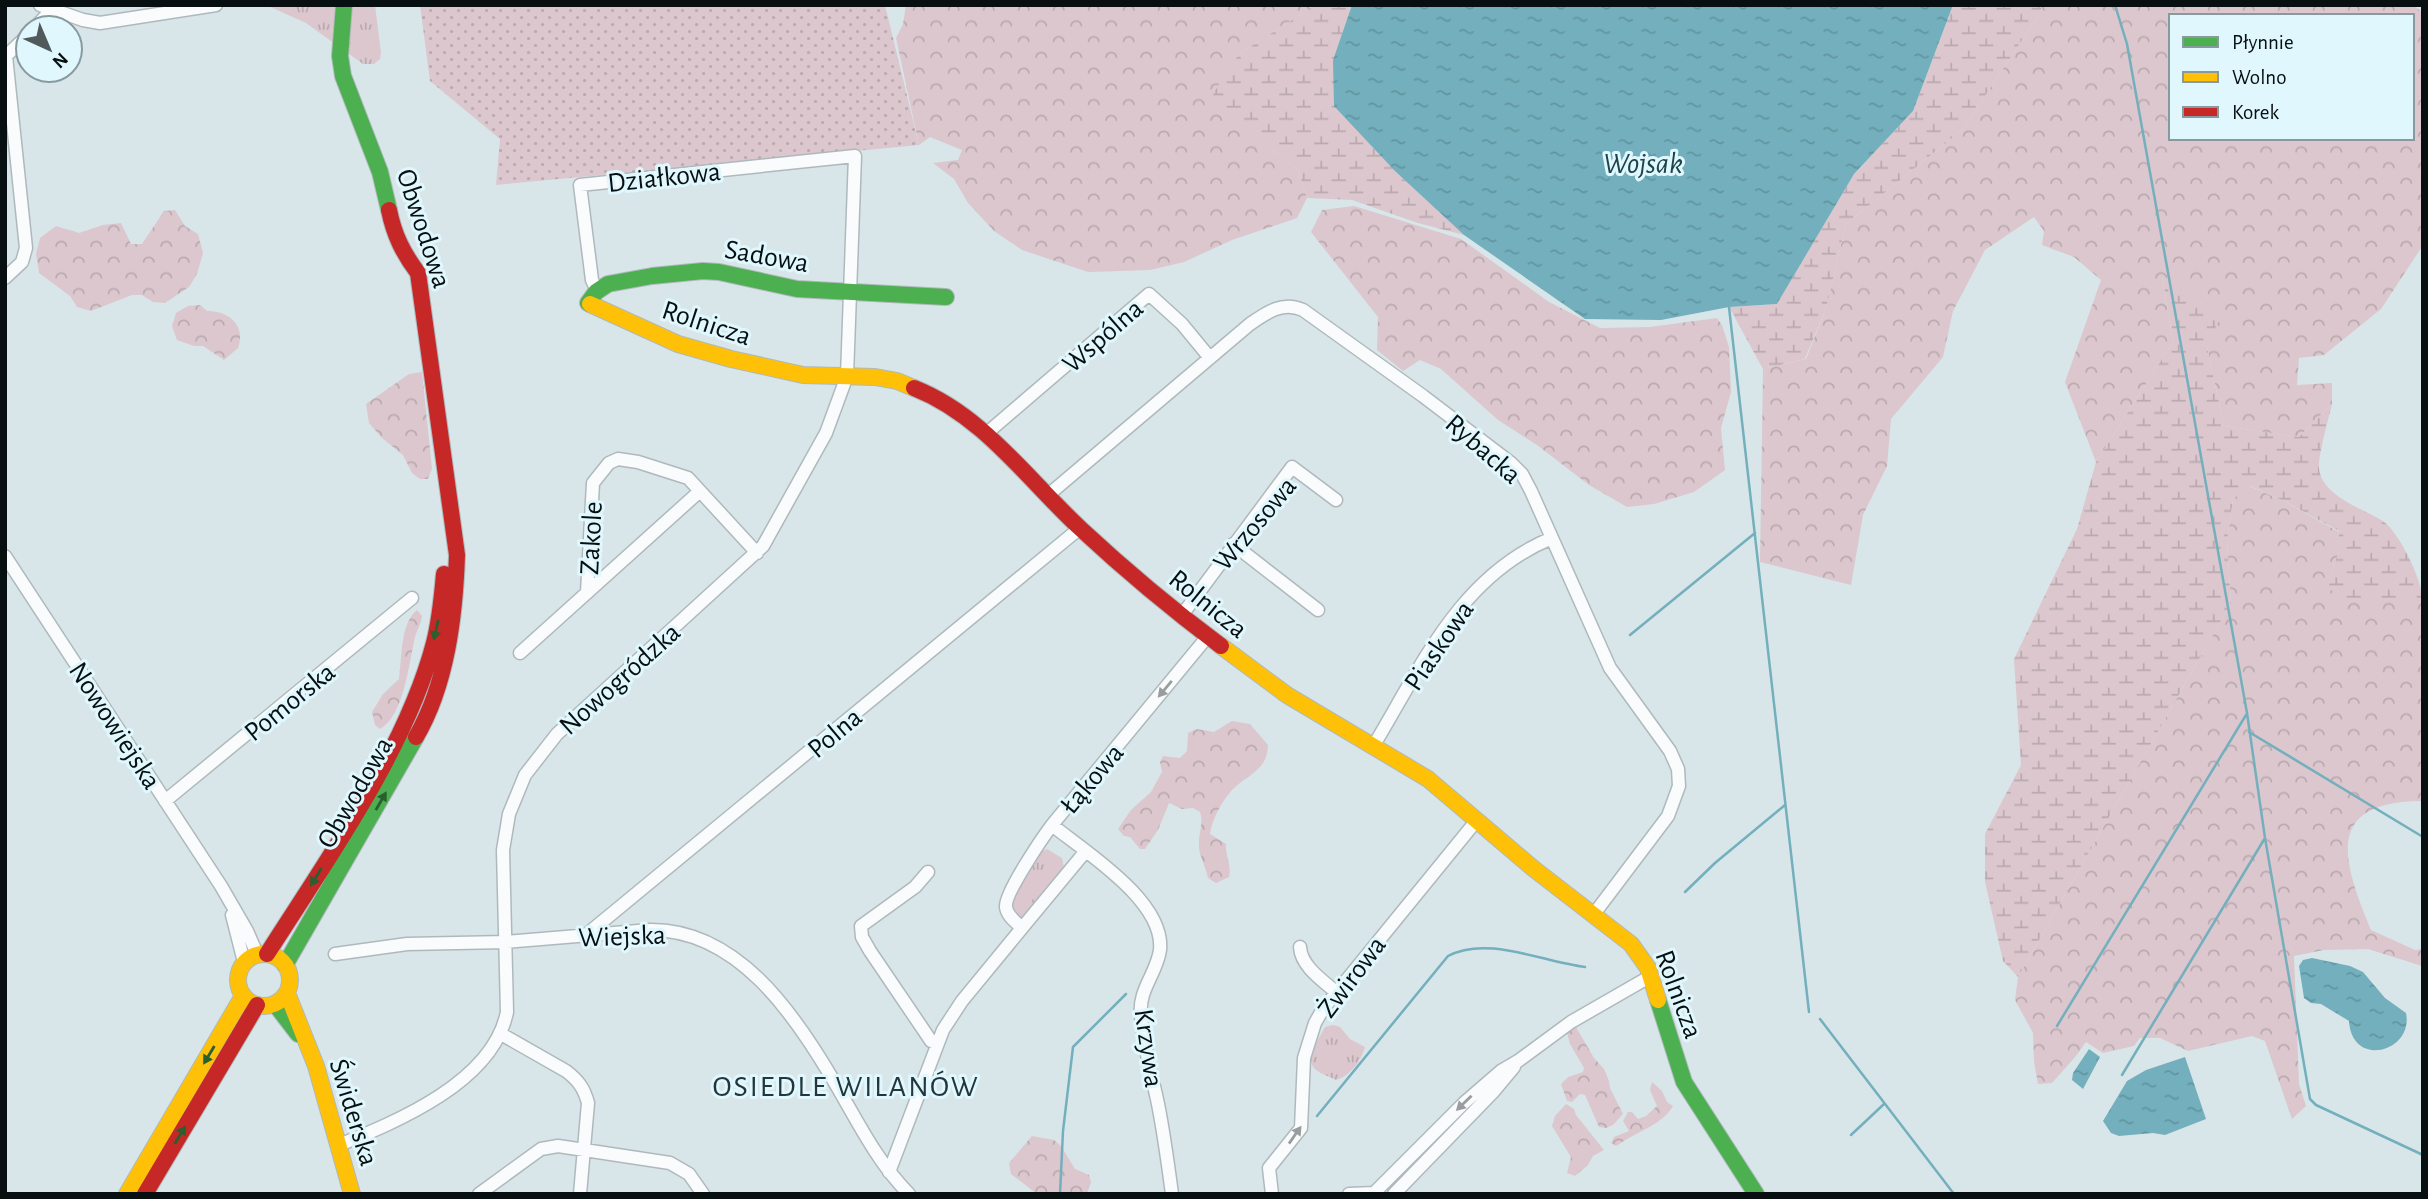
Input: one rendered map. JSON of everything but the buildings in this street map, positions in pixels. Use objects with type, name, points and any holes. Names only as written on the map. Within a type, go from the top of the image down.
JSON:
[{"type":"street","points":[[46,7],[100,23],[216,5]]},
{"type":"street","name":"Obwodowa","points":[[285,965],[423,725],[435,694],[450,637],[455,605],[457,555],[418,273],[398,243],[380,172],[343,76],[340,56],[344,5]]},
{"type":"street","points":[[5,278],[22,262],[26,248],[6,57]]},
{"type":"street","name":"Nowogródzka","points":[[501,1034],[507,1012],[502,867],[504,836],[513,801],[524,775],[557,734],[757,553],[770,537],[812,461],[839,402],[847,376],[855,156]]},
{"type":"street","name":"Działkowa","points":[[593,297],[580,185],[855,156]]},
{"type":"street","name":"Sadowa","points":[[593,297],[608,284],[703,271],[797,289],[946,297]]},
{"type":"street","name":"Wspólna","points":[[986,433],[1149,294],[1182,324],[1210,358]]},
{"type":"street","name":"Rolnicza","points":[[593,297],[668,340],[697,350],[786,372],[890,380],[919,389],[962,414],[986,433],[1080,528],[1208,636],[1287,695],[1428,779],[1637,950],[1651,976],[1677,1063],[1690,1095],[1756,1194]]},
{"type":"street","name":"Rybacka","points":[[1048,496],[1268,311],[1295,306],[1511,463],[1522,474],[1610,668],[1670,751],[1678,769],[1679,786],[1668,816],[1594,914]]},
{"type":"street","name":"Zakole","points":[[587,593],[593,483],[609,463],[618,459],[688,478],[757,553]]},
{"type":"street","name":"Wrzosowa","points":[[1182,615],[1292,467],[1336,500]]},
{"type":"street","points":[[520,653],[700,491]]},
{"type":"street","name":"Obwodowa","points":[[127,1194],[243,996],[237,979],[256,957],[381,770],[406,722],[422,681],[439,621],[450,514]]},
{"type":"street","name":"Polna","points":[[586,935],[1080,528]]},
{"type":"street","name":"Piaskowa","points":[[1374,745],[1448,622],[1492,573],[1519,553],[1552,538]]},
{"type":"street","points":[[1233,544],[1318,610]]},
{"type":"street","name":"Nowowiejska","points":[[5,556],[225,895],[247,932],[256,957]]},
{"type":"street","name":"Pomorska","points":[[165,801],[412,598]]},
{"type":"street","name":"Łąkowa","points":[[1023,928],[1008,913],[1006,901],[1032,853],[1052,825],[1208,636]]},
{"type":"street","name":"Żwirowa","points":[[1272,1194],[1269,1168],[1301,1128],[1304,1058],[1319,1016],[1477,820]]},
{"type":"street","name":"Krzywa","points":[[1052,825],[1135,894],[1152,917],[1159,934],[1160,953],[1143,991],[1140,1014],[1159,1107],[1172,1194]]},
{"type":"street","name":"Łąkowa","points":[[889,1172],[937,1044],[962,1002],[1085,852]]},
{"type":"street","points":[[928,872],[915,887],[861,926],[861,932],[870,951],[925,1032],[937,1044]]},
{"type":"street","name":"Wiejska","points":[[335,954],[407,944],[506,942],[650,930],[671,931],[709,944],[744,967],[772,992],[801,1031],[889,1172],[909,1194]]},
{"type":"street","points":[[1300,947],[1300,956],[1305,963],[1336,992]]},
{"type":"street","points":[[145,1194],[257,1005],[281,998],[290,978],[285,965],[277,957],[256,957]]},
{"type":"street","points":[[1349,1194],[1375,1193],[1464,1103],[1501,1071],[1571,1022],[1651,976]]},
{"type":"street","points":[[243,996],[257,1005]]},
{"type":"street","name":"Świderska","points":[[281,998],[307,1045],[321,1082],[352,1194]]},
{"type":"street","points":[[339,1145],[412,1113],[442,1094],[477,1064],[501,1034],[566,1071],[581,1085],[588,1103],[580,1194]]},
{"type":"street","points":[[1394,1194],[1494,1091],[1518,1061]]},
{"type":"street","points":[[479,1194],[541,1149],[558,1146],[670,1163],[689,1174],[703,1194]]},
{"type":"green space","points":[[266,5],[375,5],[380,59],[374,64],[363,64],[306,23]]},
{"type":"green space","points":[[420,5],[885,5],[919,145],[496,185],[500,139],[430,81]]},
{"type":"green space","points":[[906,5],[1315,5],[1235,59],[1269,147],[1298,170],[1307,198],[1297,218],[1232,240],[1184,262],[1150,270],[1088,272],[1022,250],[994,231],[968,203],[954,179],[933,163],[958,160],[962,150],[930,137],[919,145],[896,38],[903,24]]},
{"type":"green space","points":[[1315,5],[1352,5],[1333,60],[1396,172],[1464,235],[1418,223],[1352,200],[1307,198],[1298,170],[1220,113],[1213,94],[1235,59]]},
{"type":"green space","points":[[1953,5],[2042,5],[2040,13],[1963,129],[1846,224],[1826,308],[1805,359],[1763,369],[1729,307],[1777,304],[1854,174],[1913,111]]},
{"type":"green space","points":[[2042,5],[2412,5],[2423,12],[2423,245],[2381,309],[2324,355],[2299,358],[2297,385],[2332,383],[2332,404],[2299,437],[2224,426],[2207,347],[2162,276],[2173,342],[2096,462],[2065,382],[2101,280],[2074,257],[2042,245],[2044,231],[2034,217],[1985,250],[1953,311],[1943,357],[1891,419],[1887,466],[1863,515],[1851,585],[1760,562],[1763,369],[1806,359],[1826,308],[1846,224],[1963,129],[2040,13]]},
{"type":"green space","points":[[1354,206],[1461,239],[1549,302],[1600,328],[1650,327],[1717,318],[1729,347],[1731,392],[1721,428],[1725,470],[1694,492],[1654,504],[1627,507],[1589,485],[1537,445],[1498,420],[1441,369],[1420,360],[1403,371],[1377,350],[1378,317],[1311,232],[1322,210]]},
{"type":"green space","points":[[175,210],[185,226],[198,234],[203,253],[197,274],[189,287],[165,303],[153,302],[142,295],[132,295],[91,311],[77,307],[70,296],[39,273],[36,254],[40,238],[56,226],[79,233],[103,225],[121,223],[131,244],[142,244],[164,211]]},
{"type":"green space","points":[[2162,275],[2222,313],[2207,347],[2224,426],[2299,437],[2332,404],[2320,455],[2319,468],[2322,478],[2335,494],[2390,527],[2409,558],[2423,602],[2348,600],[2329,589],[2329,578],[2339,552],[2339,531],[2250,486],[2233,499],[2227,541],[2231,603],[2018,977],[2003,961],[1985,882],[1985,834],[2021,765],[2014,659],[2077,529],[2096,462],[2173,342]]},
{"type":"green space","points":[[200,305],[207,311],[229,317],[238,326],[238,348],[224,360],[203,346],[177,340],[172,326],[176,313],[188,306]]},
{"type":"green space","points":[[422,372],[432,469],[428,479],[420,479],[412,473],[403,455],[369,423],[366,404],[409,374]]},
{"type":"green space","points":[[2249,486],[2284,501],[2339,532],[2339,552],[2329,578],[2423,602],[2423,805],[2421,801],[2389,804],[2367,812],[2354,825],[2348,841],[2353,882],[2371,930],[2415,950],[2423,949],[2423,978],[2422,966],[2368,949],[2324,950],[2294,956],[2299,1084],[2306,1106],[2292,1119],[2265,1041],[2252,1036],[2188,1051],[2160,1038],[2140,1038],[2134,1046],[2103,1053],[2086,1042],[2052,1083],[2038,1084],[2033,1033],[2015,1000],[2018,977],[2231,603],[2227,541],[2233,499]]},
{"type":"green space","points":[[417,610],[422,616],[421,622],[400,701],[395,713],[380,729],[375,725],[372,712],[383,694],[399,679],[407,624]]},
{"type":"green space","points":[[1232,721],[1250,724],[1268,745],[1261,766],[1232,790],[1213,822],[1210,834],[1226,844],[1230,869],[1229,877],[1216,883],[1208,878],[1201,858],[1201,817],[1200,812],[1193,808],[1182,809],[1169,803],[1158,830],[1145,849],[1140,849],[1130,837],[1124,836],[1118,829],[1131,810],[1151,792],[1162,772],[1160,762],[1163,756],[1180,758],[1187,751],[1188,733],[1197,729],[1214,732]]},
{"type":"green space","points":[[1047,849],[1062,858],[1064,869],[1022,920],[1011,904],[1034,858]]},
{"type":"green space","points":[[1325,1027],[1340,1027],[1350,1039],[1365,1047],[1354,1067],[1336,1080],[1315,1069],[1311,1060]]},
{"type":"green space","points":[[1576,1027],[1594,1058],[1604,1069],[1623,1114],[1613,1125],[1606,1128],[1599,1127],[1585,1095],[1580,1094],[1572,1102],[1567,1101],[1561,1084],[1568,1077],[1583,1072],[1584,1068],[1570,1044],[1567,1033]]},
{"type":"green space","points":[[1652,1082],[1673,1106],[1663,1118],[1649,1127],[1616,1146],[1611,1143],[1614,1137],[1629,1131],[1623,1121],[1628,1112],[1632,1112],[1638,1119],[1657,1106],[1650,1090]]},
{"type":"green space","points":[[1566,1104],[1574,1109],[1604,1150],[1593,1156],[1588,1165],[1575,1176],[1567,1173],[1571,1157],[1552,1126],[1555,1116]]},
{"type":"green space","points":[[1032,1136],[1054,1140],[1061,1146],[1075,1169],[1089,1175],[1091,1182],[1087,1194],[1037,1194],[1011,1174],[1009,1163]]},
{"type":"water","name":"Wojsak","points":[[1352,5],[1953,5],[1913,111],[1854,174],[1777,304],[1729,307],[1661,320],[1585,319],[1464,235],[1396,172],[1334,106],[1333,60]]},
{"type":"water","points":[[2312,958],[2350,966],[2363,972],[2385,998],[2406,1013],[2406,1027],[2401,1037],[2382,1050],[2370,1050],[2360,1045],[2353,1036],[2349,1021],[2321,1004],[2311,1003],[2304,998],[2299,966],[2303,960]]},
{"type":"water","points":[[2089,1049],[2100,1057],[2083,1089],[2072,1080],[2073,1073]]},
{"type":"water","points":[[2185,1057],[2206,1119],[2165,1135],[2153,1133],[2119,1136],[2111,1133],[2103,1121],[2127,1081],[2146,1070]]},
{"type":"waterway","points":[[2115,5],[2127,44],[2247,713],[2265,838],[2310,1099],[2316,1105],[2423,1155]]},
{"type":"waterway","points":[[1729,307],[1809,1012]]},
{"type":"waterway","points":[[1630,635],[1755,533]]},
{"type":"waterway","points":[[2057,1026],[2246,715]]},
{"type":"waterway","points":[[2249,732],[2423,837]]},
{"type":"waterway","points":[[1685,892],[1715,863],[1785,805]]},
{"type":"waterway","points":[[2122,1075],[2265,838]]},
{"type":"waterway","points":[[1317,1116],[1448,956],[1463,950],[1497,949],[1585,967]]},
{"type":"waterway","points":[[1060,1194],[1063,1131],[1073,1047],[1126,994]]},
{"type":"waterway","points":[[1820,1019],[1954,1194]]},
{"type":"waterway","points":[[1851,1135],[1884,1104]]},
{"type":"traffic: fast","points":[[344,5],[340,56],[343,76],[380,172],[389,210]]},
{"type":"traffic: fast","points":[[590,304],[588,303],[596,292],[608,284],[703,271],[797,289],[946,297]]},
{"type":"traffic: fast","points":[[285,965],[416,737]]},
{"type":"traffic: fast","points":[[1658,1000],[1684,1082],[1756,1194]]},
{"type":"traffic: fast","points":[[275,1004],[298,1034]]},
{"type":"traffic: slow","points":[[590,304],[678,344],[731,359],[803,375],[875,377],[897,381],[914,388]]},
{"type":"traffic: slow","points":[[1221,646],[1287,695],[1428,779],[1534,869],[1631,944],[1648,968],[1658,1000]]},
{"type":"traffic: slow","points":[[264,954],[274,956],[282,962],[288,970],[290,980],[288,990],[282,998],[274,1004],[264,1006],[254,1004],[246,998],[240,990],[238,980],[240,970],[246,962],[254,956],[264,954]]},
{"type":"traffic: slow","points":[[287,993],[316,1066],[352,1194]]},
{"type":"traffic: slow","points":[[127,1194],[243,996]]},
{"type":"traffic: jam","points":[[389,210],[400,243],[418,273],[457,555],[451,625],[442,672],[427,716],[416,737]]},
{"type":"traffic: jam","points":[[914,388],[939,400],[983,432],[1098,544],[1221,646]]},
{"type":"traffic: jam","points":[[267,954],[362,804],[404,724],[434,643],[444,574]]},
{"type":"traffic: jam","points":[[145,1194],[257,1005]]},
{"type":"district","name":"OSIEDLE WILANÓW","points":[[846,1086]]}]
